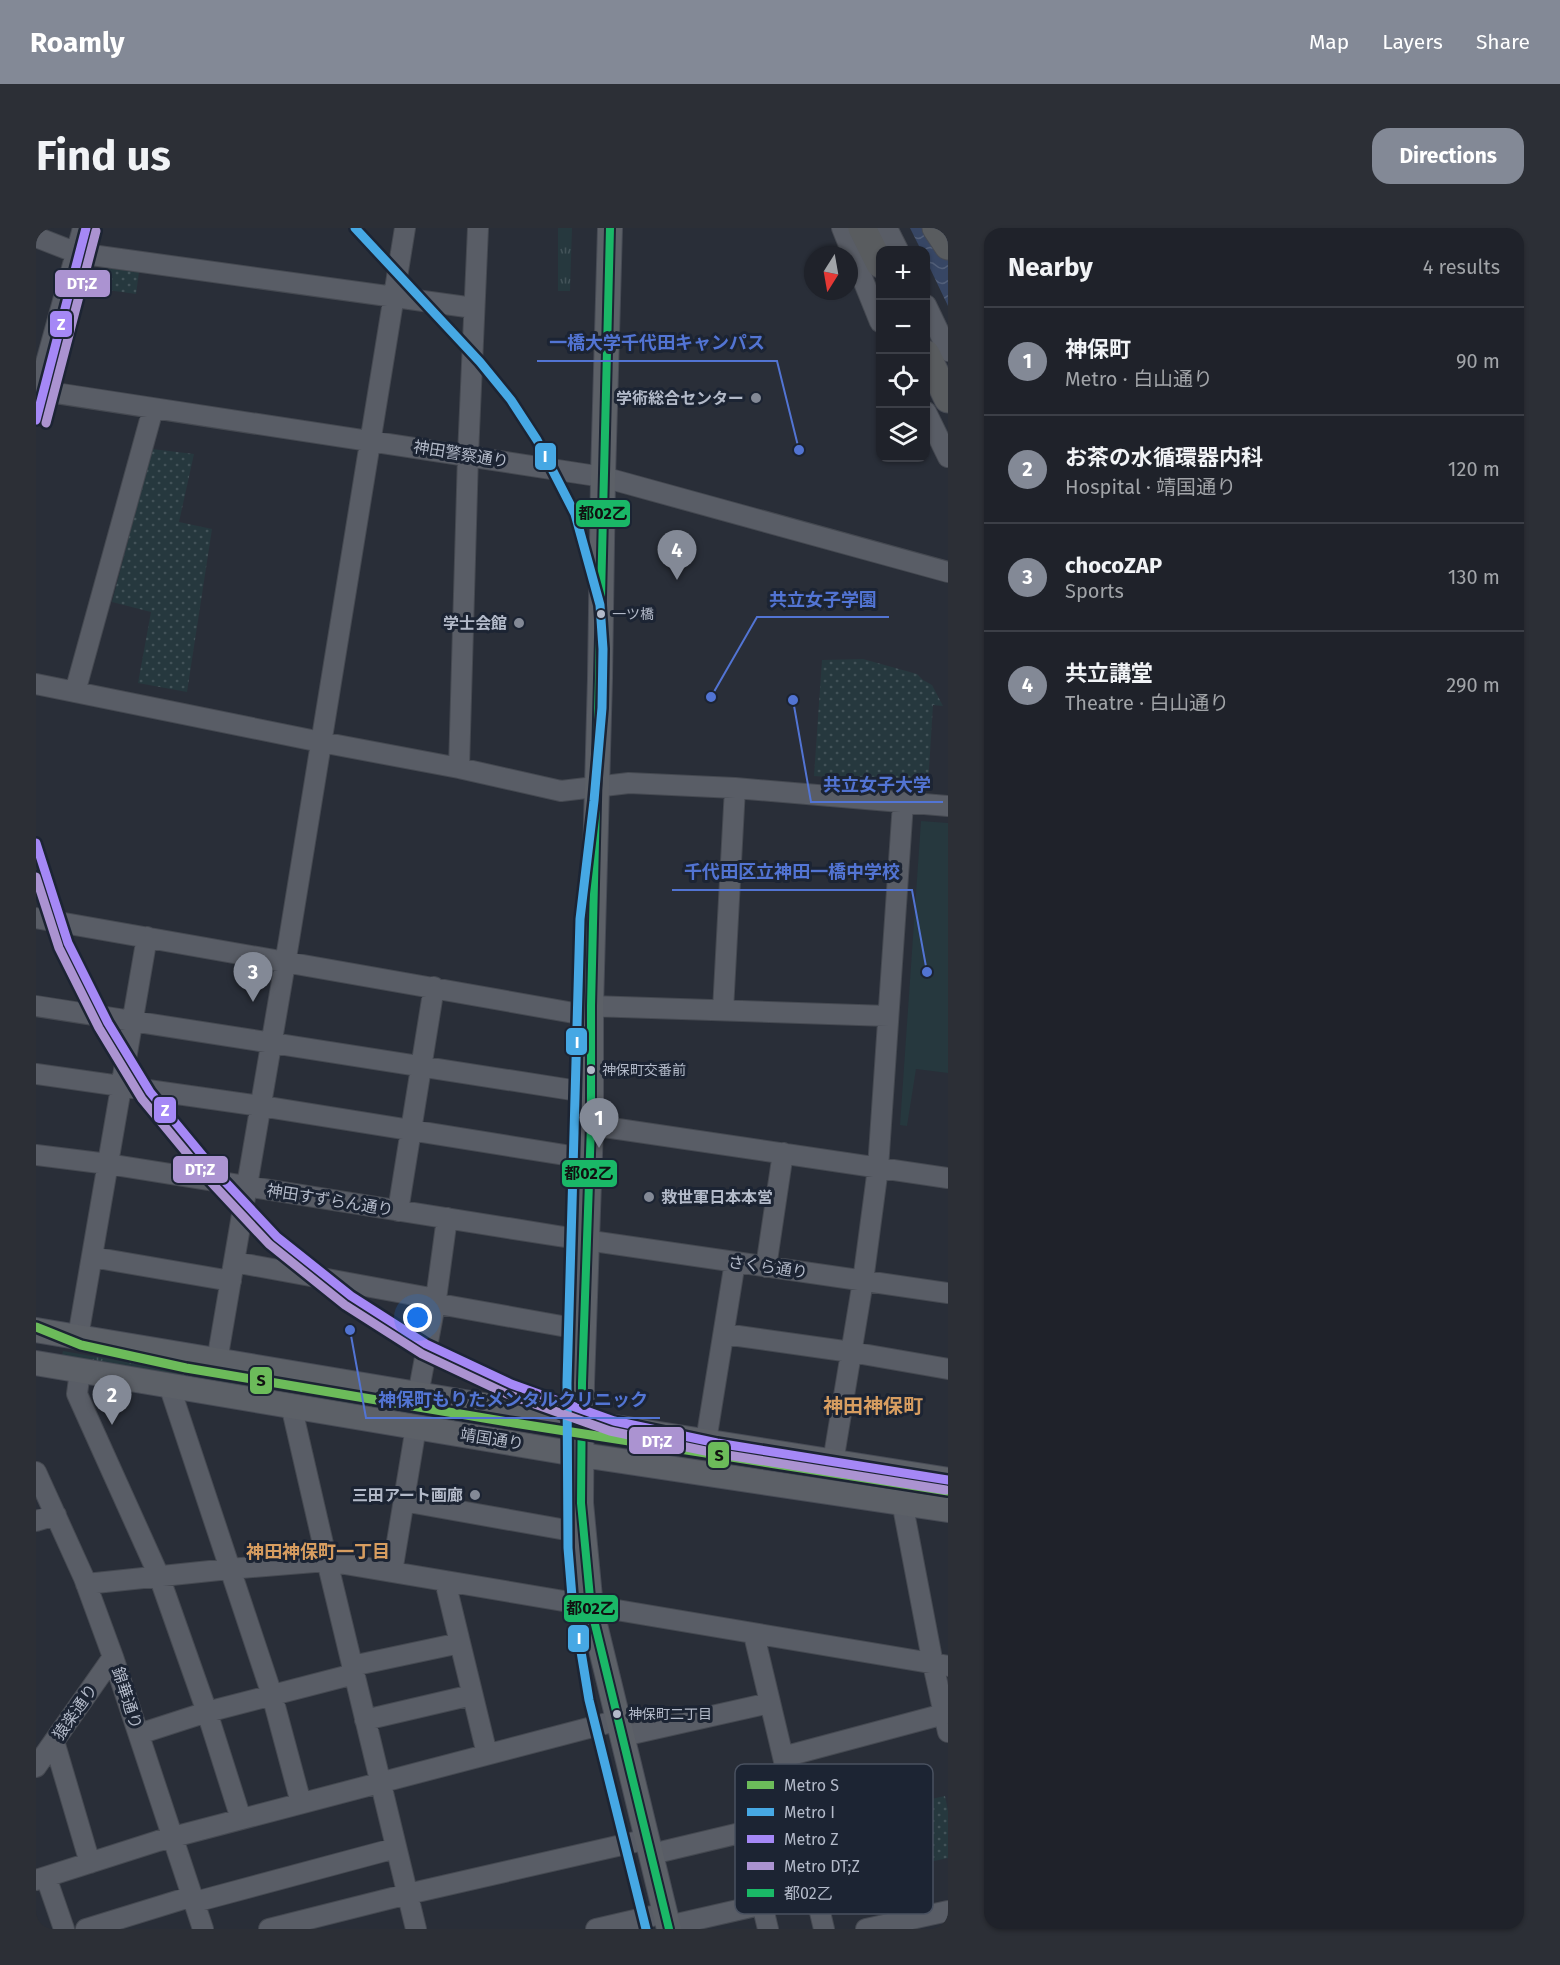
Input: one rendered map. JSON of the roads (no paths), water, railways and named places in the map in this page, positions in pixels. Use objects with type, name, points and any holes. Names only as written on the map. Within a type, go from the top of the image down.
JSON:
[{"type":"highway","points":[[862,228],[876,256]]},
{"type":"highway","points":[[936,228],[948,246]]},
{"type":"highway","points":[[930,362],[948,399]]},
{"type":"main road","points":[[610,228],[591,1011],[591,1125],[584,1330],[583,1533],[591,1608],[667,1923]]},
{"type":"main road","name":"靖国通り","points":[[36,1330],[418,1395],[948,1480]]},
{"type":"main road","name":"靖国通り","points":[[36,1364],[582,1455],[948,1510]]},
{"type":"street","points":[[37,393],[84,228]]},
{"type":"street","points":[[217,1361],[272,1042],[405,228]]},
{"type":"street","points":[[459,768],[468,455],[478,228]]},
{"type":"street","points":[[842,228],[876,312]]},
{"type":"street","points":[[887,228],[896,246]]},
{"type":"street","points":[[36,237],[77,253],[474,308]]},
{"type":"street","points":[[930,313],[948,351]]},
{"type":"street","name":"神田警察通り","points":[[37,393],[370,440],[603,477],[948,572]]},
{"type":"street","points":[[75,692],[153,409]]},
{"type":"street","points":[[930,420],[948,457]]},
{"type":"street","points":[[36,684],[561,790],[629,783],[735,788],[948,806]]},
{"type":"street","points":[[723,1010],[735,788]]},
{"type":"street","points":[[833,1462],[863,1281],[878,1168],[903,803]]},
{"type":"street","points":[[36,918],[434,987],[591,1011],[723,1010],[888,1016]]},
{"type":"street","points":[[78,1337],[147,937]]},
{"type":"street","points":[[398,1211],[434,987]]},
{"type":"street","points":[[36,1006],[591,1093]]},
{"type":"street","points":[[36,1074],[261,1106],[590,1159]]},
{"type":"street","points":[[591,1125],[948,1178]]},
{"type":"street","points":[[766,1267],[783,1153]]},
{"type":"street","name":"神田すずらん通り","points":[[36,1155],[108,1164],[588,1240]]},
{"type":"street","points":[[418,1395],[436,1299],[447,1218]]},
{"type":"street","name":"さくら通り","points":[[588,1240],[948,1293]]},
{"type":"street","points":[[92,1257],[232,1272],[436,1299]]},
{"type":"street","points":[[706,1442],[735,1262]]},
{"type":"street","points":[[436,1299],[439,1304],[584,1330]]},
{"type":"street","points":[[724,1334],[851,1352],[948,1369]]},
{"type":"street","points":[[80,1371],[77,1394],[159,1576],[207,1712],[241,1819]]},
{"type":"street","points":[[169,1385],[272,1695],[301,1803]]},
{"type":"street","points":[[291,1405],[364,1720],[416,1929]]},
{"type":"street","points":[[392,1572],[416,1427]]},
{"type":"street","name":"錦華通り","points":[[36,1472],[86,1584],[113,1657],[203,1929]]},
{"type":"street","points":[[783,1757],[946,1724],[940,1665],[903,1503],[907,1474]]},
{"type":"street","points":[[403,1501],[583,1533]]},
{"type":"street","points":[[36,1521],[56,1515]]},
{"type":"street","points":[[86,1584],[327,1561],[591,1608],[940,1665]]},
{"type":"street","points":[[445,1581],[487,1755]]},
{"type":"street","points":[[754,1635],[785,1764]]},
{"type":"street","points":[[139,1734],[353,1670],[460,1643]]},
{"type":"street","name":"猿楽通り","points":[[36,1767],[113,1657]]},
{"type":"street","points":[[364,1720],[472,1695]]},
{"type":"street","points":[[64,1929],[41,1878],[173,1837],[487,1755],[621,1728],[770,1703]]},
{"type":"street","points":[[54,1741],[90,1863]]},
{"type":"street","points":[[274,1928],[408,1894],[650,1847],[735,1834]]},
{"type":"street","points":[[87,1929],[194,1899],[396,1848]]},
{"type":"street","points":[[596,1929],[667,1923],[735,1909]]},
{"type":"street","points":[[866,1929],[948,1911]]},
{"type":"street","points":[[764,1914],[768,1929]]},
{"type":"street","points":[[821,1914],[824,1929]]},
{"type":"water","points":[[910,228],[948,228],[948,306],[930,268],[930,246],[919,246]]},
{"type":"metro line","name":"Z","points":[[36,420],[86,228]]},
{"type":"metro line","name":"I","points":[[355,228],[480,362],[511,400],[537,440],[575,514],[600,605],[603,649],[602,708],[580,919],[567,1383],[568,1548],[572,1597],[589,1700],[646,1929]]},
{"type":"metro line","name":"DT;Z","points":[[46,423],[96,231]]},
{"type":"metro line","name":"Z","points":[[36,843],[68,943],[108,1023],[150,1092],[217,1173],[277,1237],[351,1296],[426,1344],[511,1384],[614,1421],[717,1443],[948,1480]]},
{"type":"metro line","name":"DT;Z","points":[[36,877],[59,948],[99,1028],[142,1099],[209,1180],[269,1244],[345,1305],[422,1354],[507,1394],[610,1431],[715,1453],[946,1490]]},
{"type":"metro line","name":"S","points":[[36,1327],[81,1345],[186,1368],[514,1423],[948,1491]]},
{"type":"place","name":"学術総合センター","points":[[756,398]]},
{"type":"place","name":"一橋大学千代田キャンパス","points":[[799,450]]},
{"type":"place","name":"共立講堂","points":[[677,580]]},
{"type":"place","name":"一ツ橋","points":[[601,614]]},
{"type":"place","name":"学士会館","points":[[519,623]]},
{"type":"place","name":"共立女子学園","points":[[711,697]]},
{"type":"place","name":"共立女子大学","points":[[793,700]]},
{"type":"place","name":"千代田区立神田一橋中学校","points":[[927,972]]},
{"type":"place","name":"chocoZAP","points":[[253,1002]]},
{"type":"place","name":"神保町交番前","points":[[591,1070]]},
{"type":"place","name":"神保町","points":[[599,1148]]},
{"type":"place","name":"救世軍日本本営","points":[[649,1197]]},
{"type":"place","name":"神保町もりたメンタルクリニック","points":[[350,1330]]},
{"type":"place","name":"お茶の水循環器内科","points":[[112,1425]]},
{"type":"place","name":"三田アート画廊","points":[[475,1495]]},
{"type":"place","name":"神保町二丁目","points":[[617,1714]]},
{"type":"district","name":"神田神保町","points":[[873,1406]]},
{"type":"district","name":"神田神保町一丁目","points":[[318,1552]]}]
